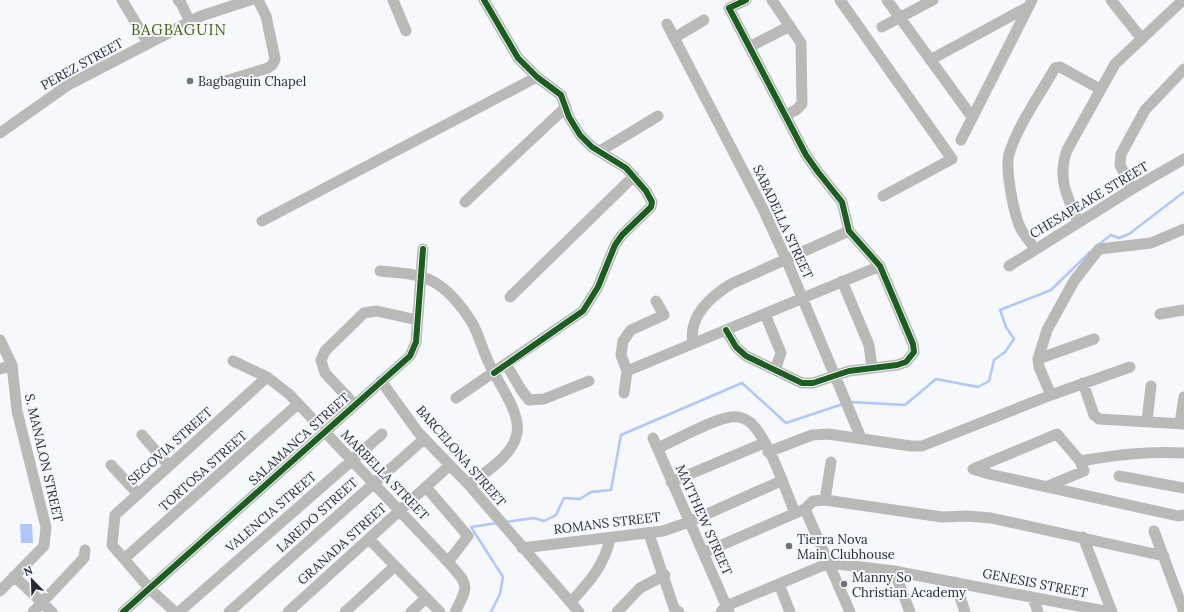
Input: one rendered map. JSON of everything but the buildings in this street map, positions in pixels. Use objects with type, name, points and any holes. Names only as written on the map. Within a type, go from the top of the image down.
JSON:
[{"type":"street","points":[[122,0],[148,43]]},
{"type":"street","points":[[178,0],[190,22]]},
{"type":"street","name":"PEREZ STREET","points":[[0,133],[68,85],[201,16],[250,0]]},
{"type":"street","points":[[215,84],[268,68],[274,64],[275,59],[266,16],[258,0]]},
{"type":"street","points":[[394,0],[406,31]]},
{"type":"street","points":[[456,398],[575,318],[590,302],[615,245],[622,235],[650,207],[650,196],[634,176],[616,161],[592,147],[580,135],[569,117],[561,95],[526,68],[510,48],[484,0]]},
{"type":"street","points":[[726,330],[736,347],[746,356],[802,383],[813,383],[834,375],[872,368],[897,366],[906,362],[914,352],[913,344],[880,266],[849,231],[842,202],[818,172],[786,116],[729,8],[746,0]]},
{"type":"street","points":[[772,0],[801,43],[802,104],[786,116]]},
{"type":"street","points":[[840,0],[952,159],[883,196]]},
{"type":"street","points":[[887,0],[972,117]]},
{"type":"street","points":[[882,27],[932,0]]},
{"type":"street","points":[[1111,0],[1142,40]]},
{"type":"street","points":[[1078,222],[1065,192],[1062,163],[1067,150],[1115,64],[1183,0]]},
{"type":"street","points":[[930,60],[1029,4]]},
{"type":"street","points":[[961,140],[1029,4]]},
{"type":"street","points":[[674,38],[704,20]]},
{"type":"street","name":"SABADELLA STREET","points":[[667,24],[763,209],[786,259],[860,438]]},
{"type":"street","points":[[749,47],[790,26]]},
{"type":"street","points":[[1035,249],[1022,231],[1016,216],[1009,169],[1009,156],[1014,142],[1055,68],[1060,67],[1100,90]]},
{"type":"street","points":[[1132,188],[1120,165],[1121,154],[1144,110],[1184,69]]},
{"type":"street","points":[[262,221],[537,78]]},
{"type":"street","points":[[465,202],[566,108]]},
{"type":"street","points":[[600,151],[658,116]]},
{"type":"street","name":"CHESAPEAKE STREET","points":[[1009,266],[1132,188],[1184,159]]},
{"type":"street","points":[[510,297],[634,176]]},
{"type":"street","points":[[1051,395],[1039,367],[1038,359],[1047,330],[1070,288],[1099,249],[1151,243],[1184,229]]},
{"type":"street","points":[[693,343],[692,335],[695,321],[703,306],[714,295],[731,284],[849,231]]},
{"type":"street","name":"SALAMANCA STREET","points":[[123,612],[354,404],[404,362],[413,350],[423,249]]},
{"type":"street","points":[[627,371],[880,266]]},
{"type":"street","points":[[380,271],[420,277],[435,282],[465,312],[477,332],[494,372],[514,412],[518,423],[517,433],[509,450],[469,485]]},
{"type":"street","points":[[842,281],[869,345],[872,368]]},
{"type":"street","points":[[624,393],[627,371],[621,355],[623,341],[631,330],[664,315],[656,301]]},
{"type":"street","points":[[1160,314],[1184,310]]},
{"type":"street","points":[[354,404],[325,373],[321,360],[325,351],[364,314],[377,311],[417,320]]},
{"type":"street","points":[[765,314],[781,353],[775,370]]},
{"type":"street","points":[[1038,359],[1094,339]]},
{"type":"street","name":"S. MANALON STREET","points":[[0,340],[12,365],[17,411],[46,527],[44,546],[0,591]]},
{"type":"street","name":"MARBELLA STREET","points":[[233,361],[278,384],[448,562],[464,581],[466,586],[465,592],[455,612]]},
{"type":"street","points":[[506,364],[522,392],[529,400],[544,399],[589,381]]},
{"type":"street","points":[[0,369],[12,365]]},
{"type":"street","points":[[671,482],[766,447],[812,435],[828,434],[922,446],[1051,395],[1130,367]]},
{"type":"street","name":"SEGOVIA STREET","points":[[125,558],[112,545],[115,515],[266,377]]},
{"type":"street","name":"BARCELONA STREET","points":[[381,381],[424,439],[469,485],[579,612]]},
{"type":"street","points":[[1083,383],[1094,415],[1099,419],[1182,423],[1184,397]]},
{"type":"street","points":[[1147,421],[1151,386]]},
{"type":"street","name":"TORTOSA STREET","points":[[125,558],[298,404]]},
{"type":"street","name":"MATTHEW STREET","points":[[726,610],[703,553],[671,482],[656,443],[731,417],[739,416],[751,423],[766,447]]},
{"type":"street","name":"VALENCIA STREET","points":[[179,612],[382,434]]},
{"type":"street","points":[[1048,486],[1084,471],[1080,461],[1057,434],[973,468],[989,474],[1178,516],[1184,515]]},
{"type":"street","points":[[142,435],[169,466]]},
{"type":"street","name":"LAREDO STREET","points":[[229,612],[424,439]]},
{"type":"street","points":[[766,447],[781,481],[800,511],[829,563],[850,612]]},
{"type":"street","points":[[1080,461],[1128,453],[1156,451],[1184,453]]},
{"type":"street","points":[[825,500],[831,462]]},
{"type":"street","points":[[111,465],[138,494]]},
{"type":"street","name":"GRANADA STREET","points":[[288,612],[450,465]]},
{"type":"street","points":[[1120,476],[1184,488]]},
{"type":"street","name":"ROMANS STREET","points":[[522,548],[649,534],[689,522],[781,481]]},
{"type":"street","points":[[426,487],[468,536],[448,562]]},
{"type":"street","points":[[703,553],[800,511],[813,501],[825,500],[942,517],[967,516],[991,518],[1164,556]]},
{"type":"street","points":[[1154,531],[1184,612]]},
{"type":"street","points":[[649,534],[665,575],[675,611]]},
{"type":"street","points":[[1083,537],[1111,612]]},
{"type":"street","points":[[369,539],[440,612]]},
{"type":"street","points":[[571,602],[595,576],[602,565],[607,553],[610,539]]},
{"type":"street","points":[[33,612],[84,558],[85,550]]},
{"type":"street","points":[[125,558],[150,589],[175,612]]},
{"type":"street","points":[[726,610],[779,584],[829,563]]},
{"type":"street","name":"GENESIS STREET","points":[[829,563],[894,571],[1111,612]]},
{"type":"street","points":[[345,612],[395,566]]},
{"type":"street","points":[[894,571],[910,612]]},
{"type":"street","points":[[618,612],[640,588],[665,575]]},
{"type":"street","points":[[14,576],[52,612]]},
{"type":"street","points":[[955,582],[966,612]]},
{"type":"street","points":[[779,584],[790,612]]},
{"type":"street","points":[[411,612],[426,598]]},
{"type":"street","points":[[1033,598],[1038,612]]},
{"type":"water","points":[[20,524],[32,524],[33,543],[21,543]]},
{"type":"waterway","points":[[1098,245],[1111,235],[1119,238],[1129,234],[1184,192]]},
{"type":"waterway","points":[[850,402],[905,405],[936,379],[978,387],[989,381],[994,360],[1005,352],[1014,339],[1006,327],[1000,310],[1051,290],[1090,252]]},
{"type":"waterway","points":[[506,522],[534,518],[544,521],[556,515],[564,498],[580,499],[591,492],[611,490],[621,435],[742,383],[786,423],[843,404]]},
{"type":"waterway","points":[[491,612],[500,594],[503,577],[471,527],[497,523]]},
{"type":"cycle path","points":[[484,0],[518,58],[537,77],[561,95],[569,117],[580,135],[592,147],[626,168],[646,191],[652,202],[651,207],[622,235],[615,245],[598,287],[583,311],[494,373]]},
{"type":"cycle path","points":[[726,330],[736,347],[746,356],[802,383],[813,383],[849,371],[897,365],[906,362],[914,352],[913,344],[880,266],[849,231],[842,202],[806,155],[729,8],[746,0]]},
{"type":"cycle path","points":[[123,612],[410,356],[416,342],[423,249]]},
{"type":"place","name":"Bagbaguin Chapel","points":[[190,81]]},
{"type":"place","name":"Tierra Nova Main Clubhouse","points":[[789,546]]},
{"type":"place","name":"Manny So Christian Academy","points":[[844,584]]},
{"type":"district","name":"BAGBAGUIN","points":[[179,29]]}]
